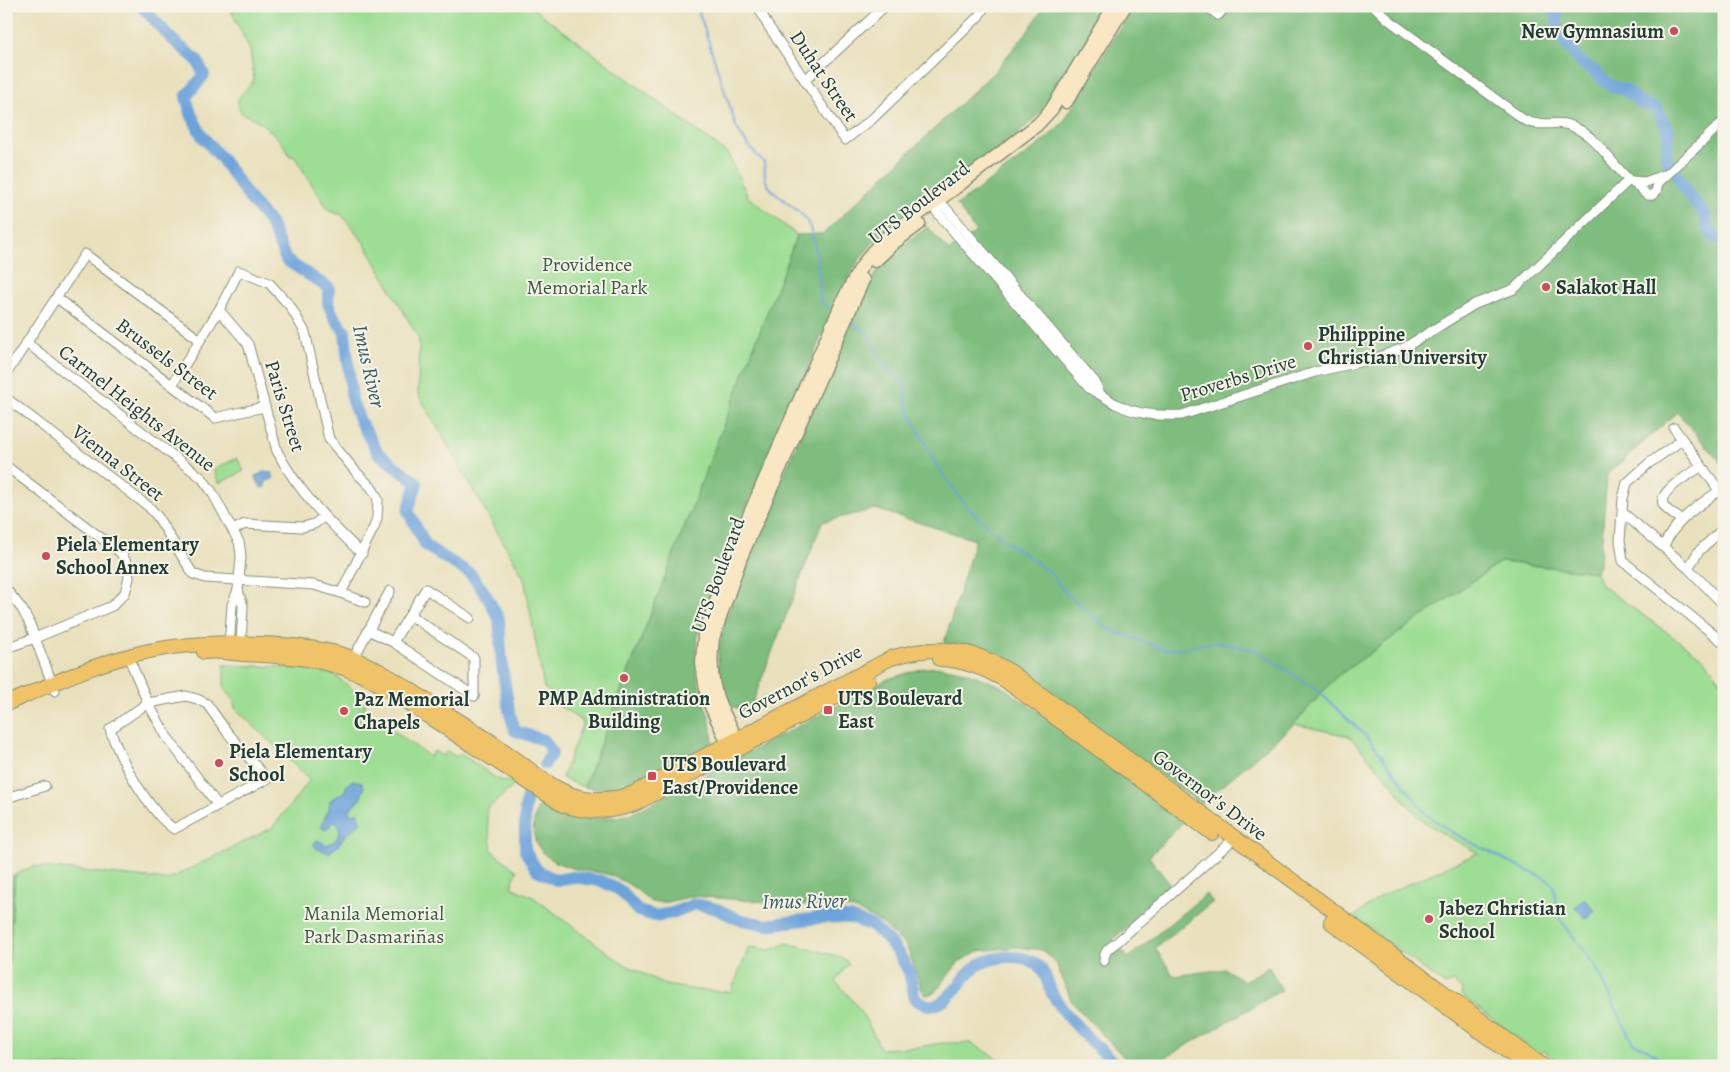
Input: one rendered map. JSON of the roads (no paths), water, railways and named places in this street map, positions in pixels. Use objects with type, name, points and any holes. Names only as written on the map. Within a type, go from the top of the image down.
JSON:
[{"type":"highway","name":"Governor's Drive","points":[[6,712],[93,667],[129,660],[179,646],[235,648],[290,645],[316,648],[353,659],[380,671],[502,749],[524,772],[548,789],[591,798],[622,797],[632,794],[896,666],[923,659],[957,660],[981,668],[1006,681],[1543,1066]]},
{"type":"highway","name":"Governor's Drive","points":[[235,648],[325,662],[350,670],[376,682],[493,760],[524,772]]},
{"type":"highway","name":"Governor's Drive","points":[[6,704],[54,687]]},
{"type":"highway","name":"Governor's Drive","points":[[1231,842],[1527,1066]]},
{"type":"main road","name":"UTS Boulevard","points":[[938,207],[1037,125],[1051,110],[1114,6]]},
{"type":"main road","name":"UTS Boulevard","points":[[734,744],[711,709],[704,687],[702,663],[704,636],[732,554],[837,328],[860,269],[872,252],[888,236],[938,207],[1028,144],[1057,115],[1125,6]]},
{"type":"street","name":"Duhat Street","points":[[758,6],[767,24],[845,140],[871,120],[978,17],[985,6]]},
{"type":"street","points":[[805,80],[885,6]]},
{"type":"street","points":[[1207,6],[1218,15],[1226,6]]},
{"type":"street","points":[[1374,6],[1390,21],[1524,120],[1533,124],[1565,124],[1577,128],[1587,135],[1629,180],[1649,184],[1669,171],[1724,121]]},
{"type":"street","name":"Proverbs Drive","points":[[938,207],[1095,382],[1100,394],[1117,404],[1138,412],[1159,416],[1182,415],[1315,372],[1373,359],[1404,348],[1474,304],[1514,289],[1629,180]]},
{"type":"street","points":[[6,374],[85,254],[200,340]]},
{"type":"street","points":[[172,385],[219,310],[240,270],[269,283],[290,306],[305,332],[329,439],[356,472],[371,486],[378,500],[378,518],[362,554],[341,592]]},
{"type":"street","name":"Brussels Street","points":[[57,298],[215,418],[264,407]]},
{"type":"street","name":"Paris Street","points":[[219,310],[248,344],[277,451],[284,465],[294,482],[324,517],[362,554]]},
{"type":"street","name":"Carmel Heights Avenue","points":[[27,343],[202,478],[212,492],[233,530],[240,548],[238,590],[232,605],[235,648]]},
{"type":"street","name":"Vienna Street","points":[[6,398],[149,507],[157,516],[194,574],[205,578],[314,585],[341,592],[365,602]]},
{"type":"street","points":[[1662,546],[1668,535],[1690,512],[1721,494],[1674,428]]},
{"type":"street","points":[[1682,440],[1648,464],[1627,483],[1623,498],[1620,540],[1623,561],[1724,643]]},
{"type":"street","points":[[1682,520],[1664,506],[1662,500],[1665,492],[1701,467]]},
{"type":"street","points":[[6,648],[112,606],[125,593],[130,578],[127,564],[120,553],[8,471]]},
{"type":"street","points":[[1622,513],[1688,568],[1714,592],[1724,605]]},
{"type":"street","points":[[233,530],[245,524],[303,527],[314,524],[324,517]]},
{"type":"street","points":[[1688,568],[1699,551],[1724,528]]},
{"type":"street","points":[[6,589],[22,609],[29,622],[54,687]]},
{"type":"street","points":[[393,642],[426,589],[470,618]]},
{"type":"street","points":[[353,659],[390,591]]},
{"type":"street","points":[[368,630],[393,642],[474,696],[474,658],[410,616]]},
{"type":"street","points":[[129,660],[148,703],[167,737],[217,804]]},
{"type":"street","points":[[186,696],[197,698],[207,704],[226,732],[267,779],[217,804],[174,828],[158,814],[115,745],[110,728],[148,703],[186,696]]},
{"type":"street","points":[[6,798],[45,786]]},
{"type":"street","points":[[1104,961],[1104,953],[1107,950],[1231,842]]},
{"type":"water","points":[[265,472],[272,473],[274,478],[265,482],[266,487],[261,488],[255,476]]},
{"type":"water","points":[[352,780],[362,782],[364,787],[360,800],[354,804],[348,813],[359,812],[360,823],[329,853],[316,848],[314,845],[315,841],[318,840],[326,845],[333,842],[338,836],[339,826],[337,822],[333,822],[326,830],[321,826],[329,809],[330,800],[344,792]]},
{"type":"water","points":[[1584,898],[1595,911],[1586,919],[1575,907]]},
{"type":"waterway","name":"Imus River","points":[[141,6],[173,40],[197,60],[204,75],[186,97],[191,114],[202,136],[222,159],[250,199],[270,223],[286,260],[329,288],[328,303],[334,317],[345,332],[352,401],[360,421],[378,453],[417,483],[408,511],[426,546],[471,574],[486,595],[499,619],[502,666],[509,710],[515,731],[544,740],[552,752],[545,764]]},
{"type":"waterway","points":[[697,6],[736,126],[748,146],[764,162],[765,179],[768,185],[805,218],[812,235],[817,258],[821,302],[834,311]]},
{"type":"waterway","points":[[1552,6],[1557,15],[1557,30],[1579,61],[1597,73],[1605,82],[1626,90],[1639,102],[1657,109],[1669,132],[1666,157],[1688,194],[1705,215],[1707,227],[1714,237],[1724,240]]},
{"type":"waterway","points":[[851,322],[867,333],[884,365],[906,388],[905,397],[908,410],[938,468],[967,507],[1003,539],[1051,573],[1063,590],[1108,629],[1167,650],[1216,642],[1256,650],[1318,691],[1369,739],[1426,814],[1451,832],[1519,867],[1547,879],[1554,887],[1556,906],[1560,919],[1596,967],[1633,1043],[1647,1049],[1671,1066]]},
{"type":"waterway","name":"Imus River","points":[[528,792],[525,809],[525,851],[537,870],[556,880],[573,877],[601,881],[621,891],[638,911],[655,916],[672,913],[695,904],[717,909],[738,919],[766,925],[826,917],[851,918],[872,926],[887,939],[899,954],[909,972],[915,999],[926,1005],[935,1005],[951,995],[972,970],[980,964],[992,959],[1005,957],[1025,958],[1039,967],[1053,995],[1065,1012],[1115,1066]]},
{"type":"place","name":"New Gymnasium","points":[[1674,31]]},
{"type":"place","name":"Salakot Hall","points":[[1546,287]]},
{"type":"place","name":"Philippine Christian University","points":[[1308,346]]},
{"type":"place","name":"Piela Elementary School Annex","points":[[46,556]]},
{"type":"place","name":"PMP Administration Building","points":[[624,678]]},
{"type":"place","name":"UTS Boulevard East","points":[[828,710]]},
{"type":"place","name":"Paz Memorial Chapels","points":[[344,711]]},
{"type":"place","name":"Piela Elementary School","points":[[219,763]]},
{"type":"place","name":"UTS Boulevard East/Providence","points":[[652,776]]},
{"type":"place","name":"Jabez Christian School","points":[[1429,919]]},
{"type":"park label","name":"Providence Memorial Park","points":[[587,276]]},
{"type":"park label","name":"Manila Memorial Park Dasmariñas","points":[[374,924]]}]
